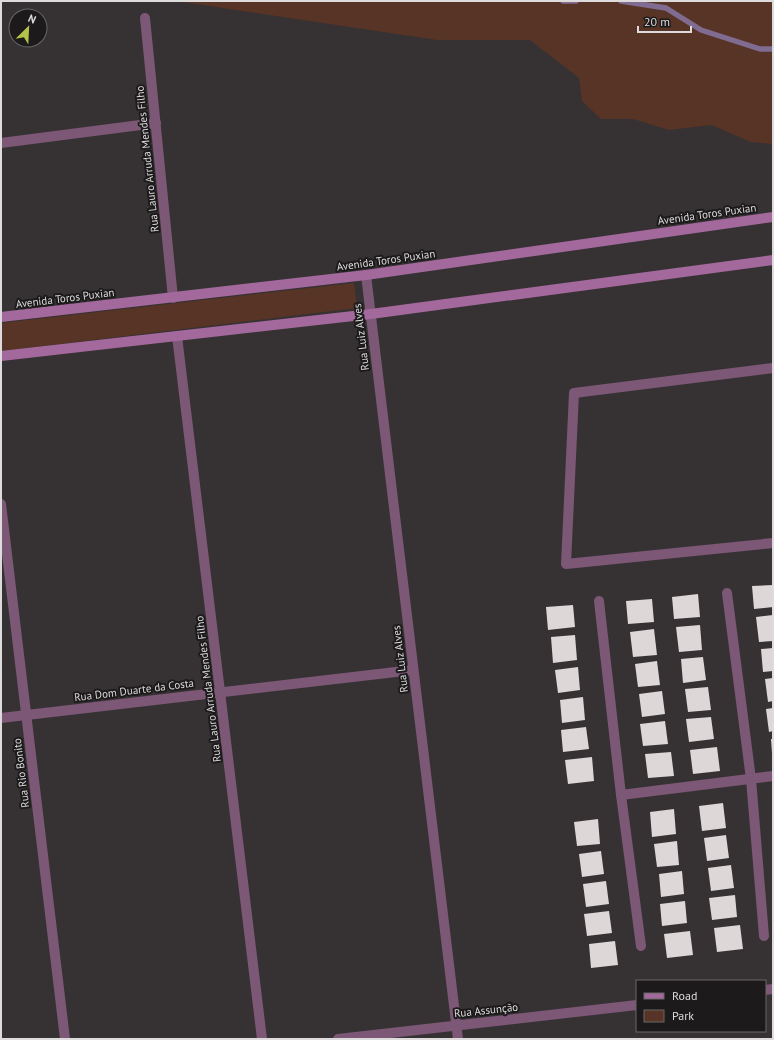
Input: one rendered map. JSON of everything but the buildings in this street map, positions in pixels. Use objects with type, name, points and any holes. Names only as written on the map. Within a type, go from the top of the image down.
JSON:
[{"type":"main road","name":"Avenida Toros Puxian","points":[[1,317],[366,275],[773,217]]},
{"type":"main road","points":[[1,356],[371,314],[773,260]]},
{"type":"street","name":"Rua Lauro Arruda Mendes Filho","points":[[145,18],[173,298]]},
{"type":"street","points":[[1,143],[156,123]]},
{"type":"street","name":"Rua Luiz Alves","points":[[366,275],[458,1039]]},
{"type":"street","name":"Rua Lauro Arruda Mendes Filho","points":[[177,336],[262,1039]]},
{"type":"street","points":[[773,368],[574,393],[566,564],[773,543]]},
{"type":"street","name":"Rua Rio Bonito","points":[[1,504],[65,1039]]},
{"type":"street","points":[[727,593],[751,779],[764,936]]},
{"type":"street","points":[[599,601],[621,795],[641,946]]},
{"type":"street","name":"Rua Dom Duarte da Costa","points":[[1,718],[414,670]]},
{"type":"street","points":[[621,795],[773,776]]},
{"type":"street","name":"Rua Assunção","points":[[338,1039],[636,1004]]},
{"type":"green space","points":[[176,1],[773,1],[773,144],[751,142],[711,125],[669,130],[633,119],[601,119],[582,101],[579,78],[530,40],[437,40]]},
{"type":"green space","points":[[354,283],[357,308],[1,351],[1,323]]},
{"type":"waterway","points":[[563,1],[576,1]]},
{"type":"waterway","points":[[621,1],[666,8],[701,30],[760,49],[773,49]]}]
